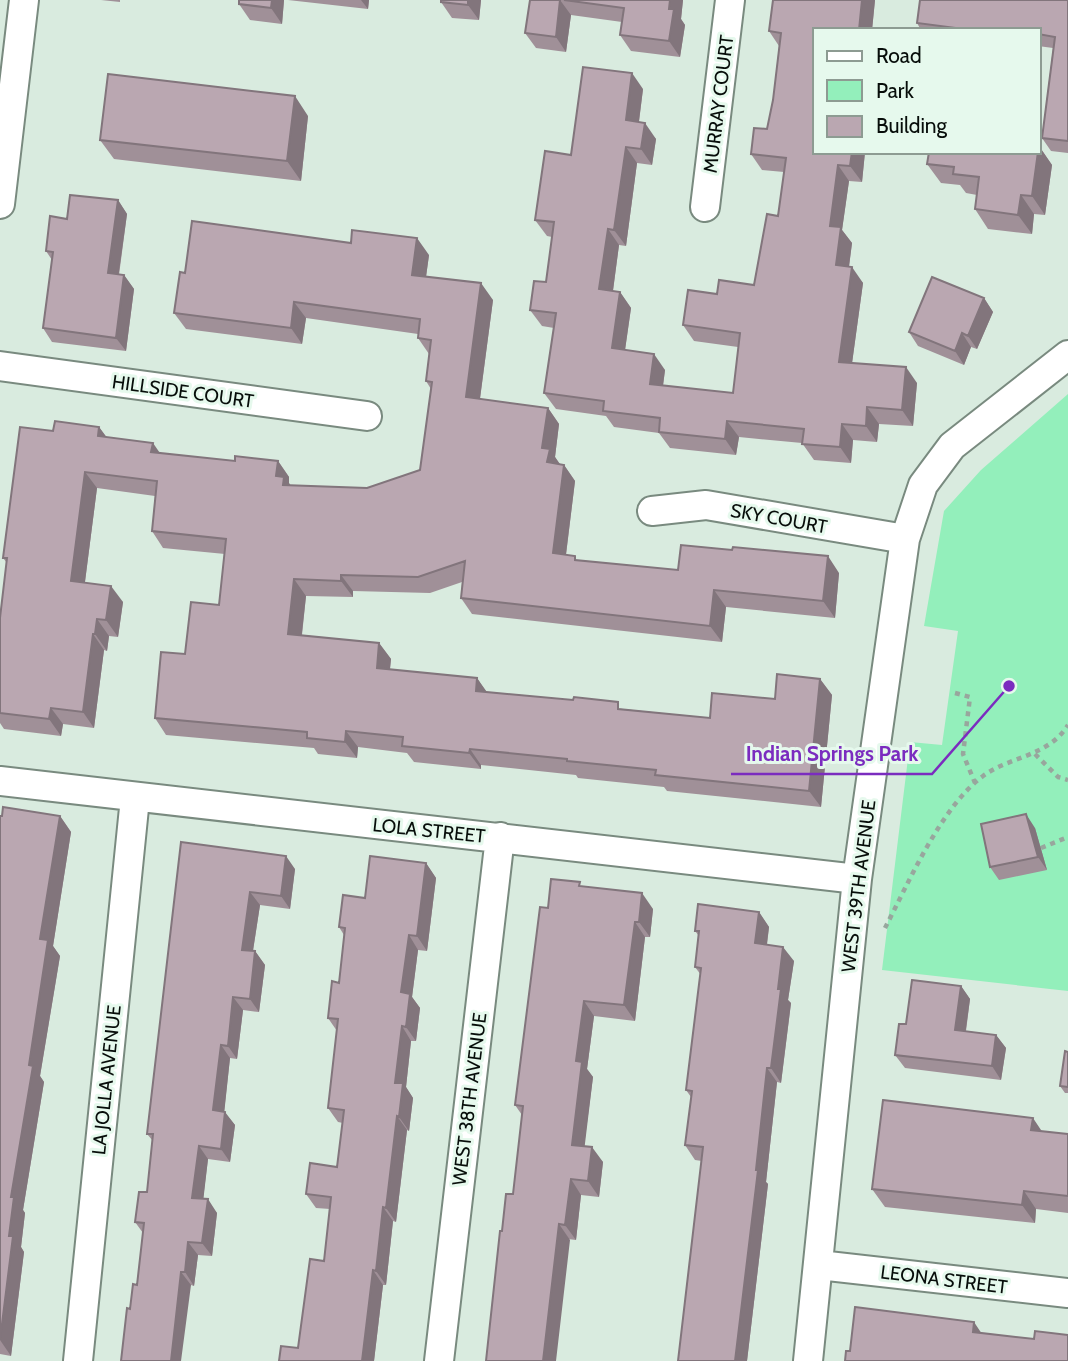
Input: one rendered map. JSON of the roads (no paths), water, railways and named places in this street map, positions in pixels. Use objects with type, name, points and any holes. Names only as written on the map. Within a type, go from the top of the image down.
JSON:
[{"type":"street","points":[[0,204],[24,0]]},
{"type":"street","name":"MURRAY COURT","points":[[705,207],[730,0]]},
{"type":"street","name":"WEST 39TH AVENUE","points":[[808,1361],[857,879],[905,539],[923,485],[952,446],[1068,355]]},
{"type":"street","name":"HILLSIDE COURT","points":[[0,366],[367,416]]},
{"type":"street","name":"SKY COURT","points":[[652,511],[706,505],[905,539]]},
{"type":"street","name":"LOLA STREET","points":[[0,781],[857,879]]},
{"type":"street","name":"LA JOLLA AVENUE","points":[[78,1361],[135,798]]},
{"type":"street","name":"WEST 38TH AVENUE","points":[[439,1361],[500,837]]},
{"type":"street","name":"LEONA STREET","points":[[819,1265],[1068,1293]]},
{"type":"place","name":"Indian Springs Park","points":[[1009,686]]}]
